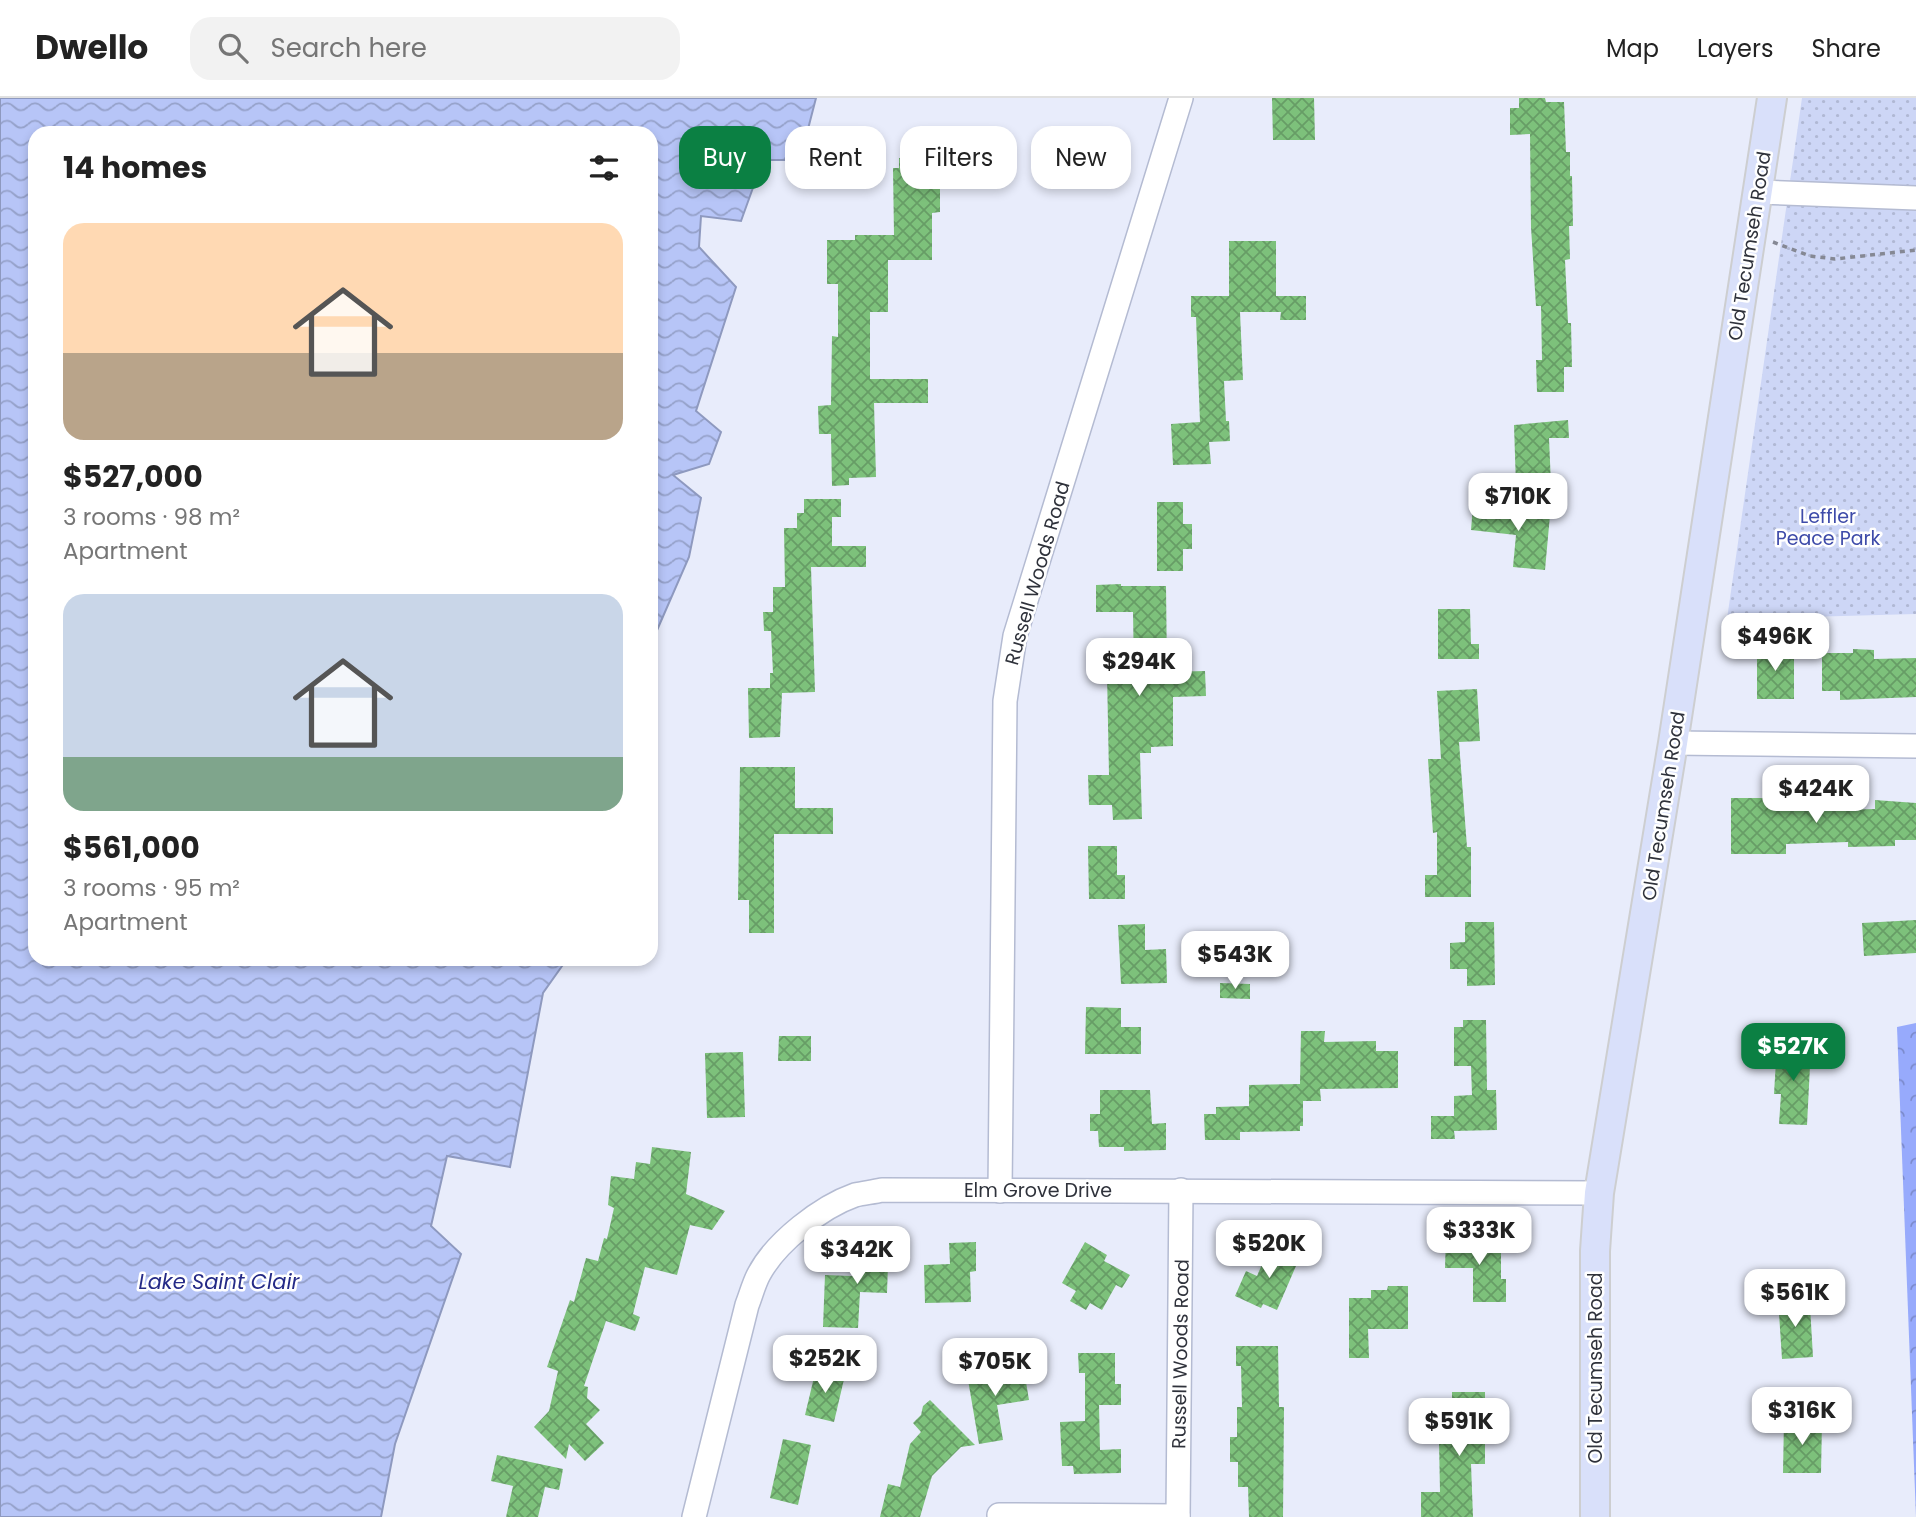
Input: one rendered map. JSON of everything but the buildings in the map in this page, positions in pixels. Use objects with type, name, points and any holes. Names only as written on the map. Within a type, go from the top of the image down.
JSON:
[{"type":"main road","name":"Old Tecumseh Road","points":[[1595,1517],[1595,1251],[1599,1194],[1673,744],[1772,98]]},
{"type":"street","name":"Russell Woods Road","points":[[1000,1191],[1005,701],[1009,666],[1015,636],[1181,98]]},
{"type":"street","points":[[1758,192],[1916,198]]},
{"type":"street","points":[[1673,744],[1916,746]]},
{"type":"street","name":"Elm Grove Drive","points":[[694,1517],[747,1305],[760,1273],[778,1249],[805,1224],[834,1204],[857,1195],[882,1190],[1599,1194]]},
{"type":"street","name":"Russell Woods Road","points":[[1178,1516],[1181,1190]]},
{"type":"street","points":[[999,1515],[1178,1516]]},
{"type":"path","points":[[1751,234],[1810,256],[1835,259],[1916,250]]},
{"type":"green space","name":"Leffler Peace Park","points":[[1802,98],[1916,98],[1916,614],[1727,619]]},
{"type":"green space","points":[[1916,1023],[1916,1517],[1897,1027]]},
{"type":"water","name":"Lake Saint Clair","points":[[0,98],[816,98],[809,126],[785,126],[785,160],[771,160],[771,126],[679,126],[679,189],[753,189],[741,221],[701,216],[699,247],[736,287],[696,411],[721,432],[709,464],[673,475],[701,498],[689,557],[658,628],[658,126],[28,126],[28,966],[562,966],[543,993],[510,1167],[447,1156],[431,1226],[461,1254],[395,1444],[381,1517],[0,1517]]}]
